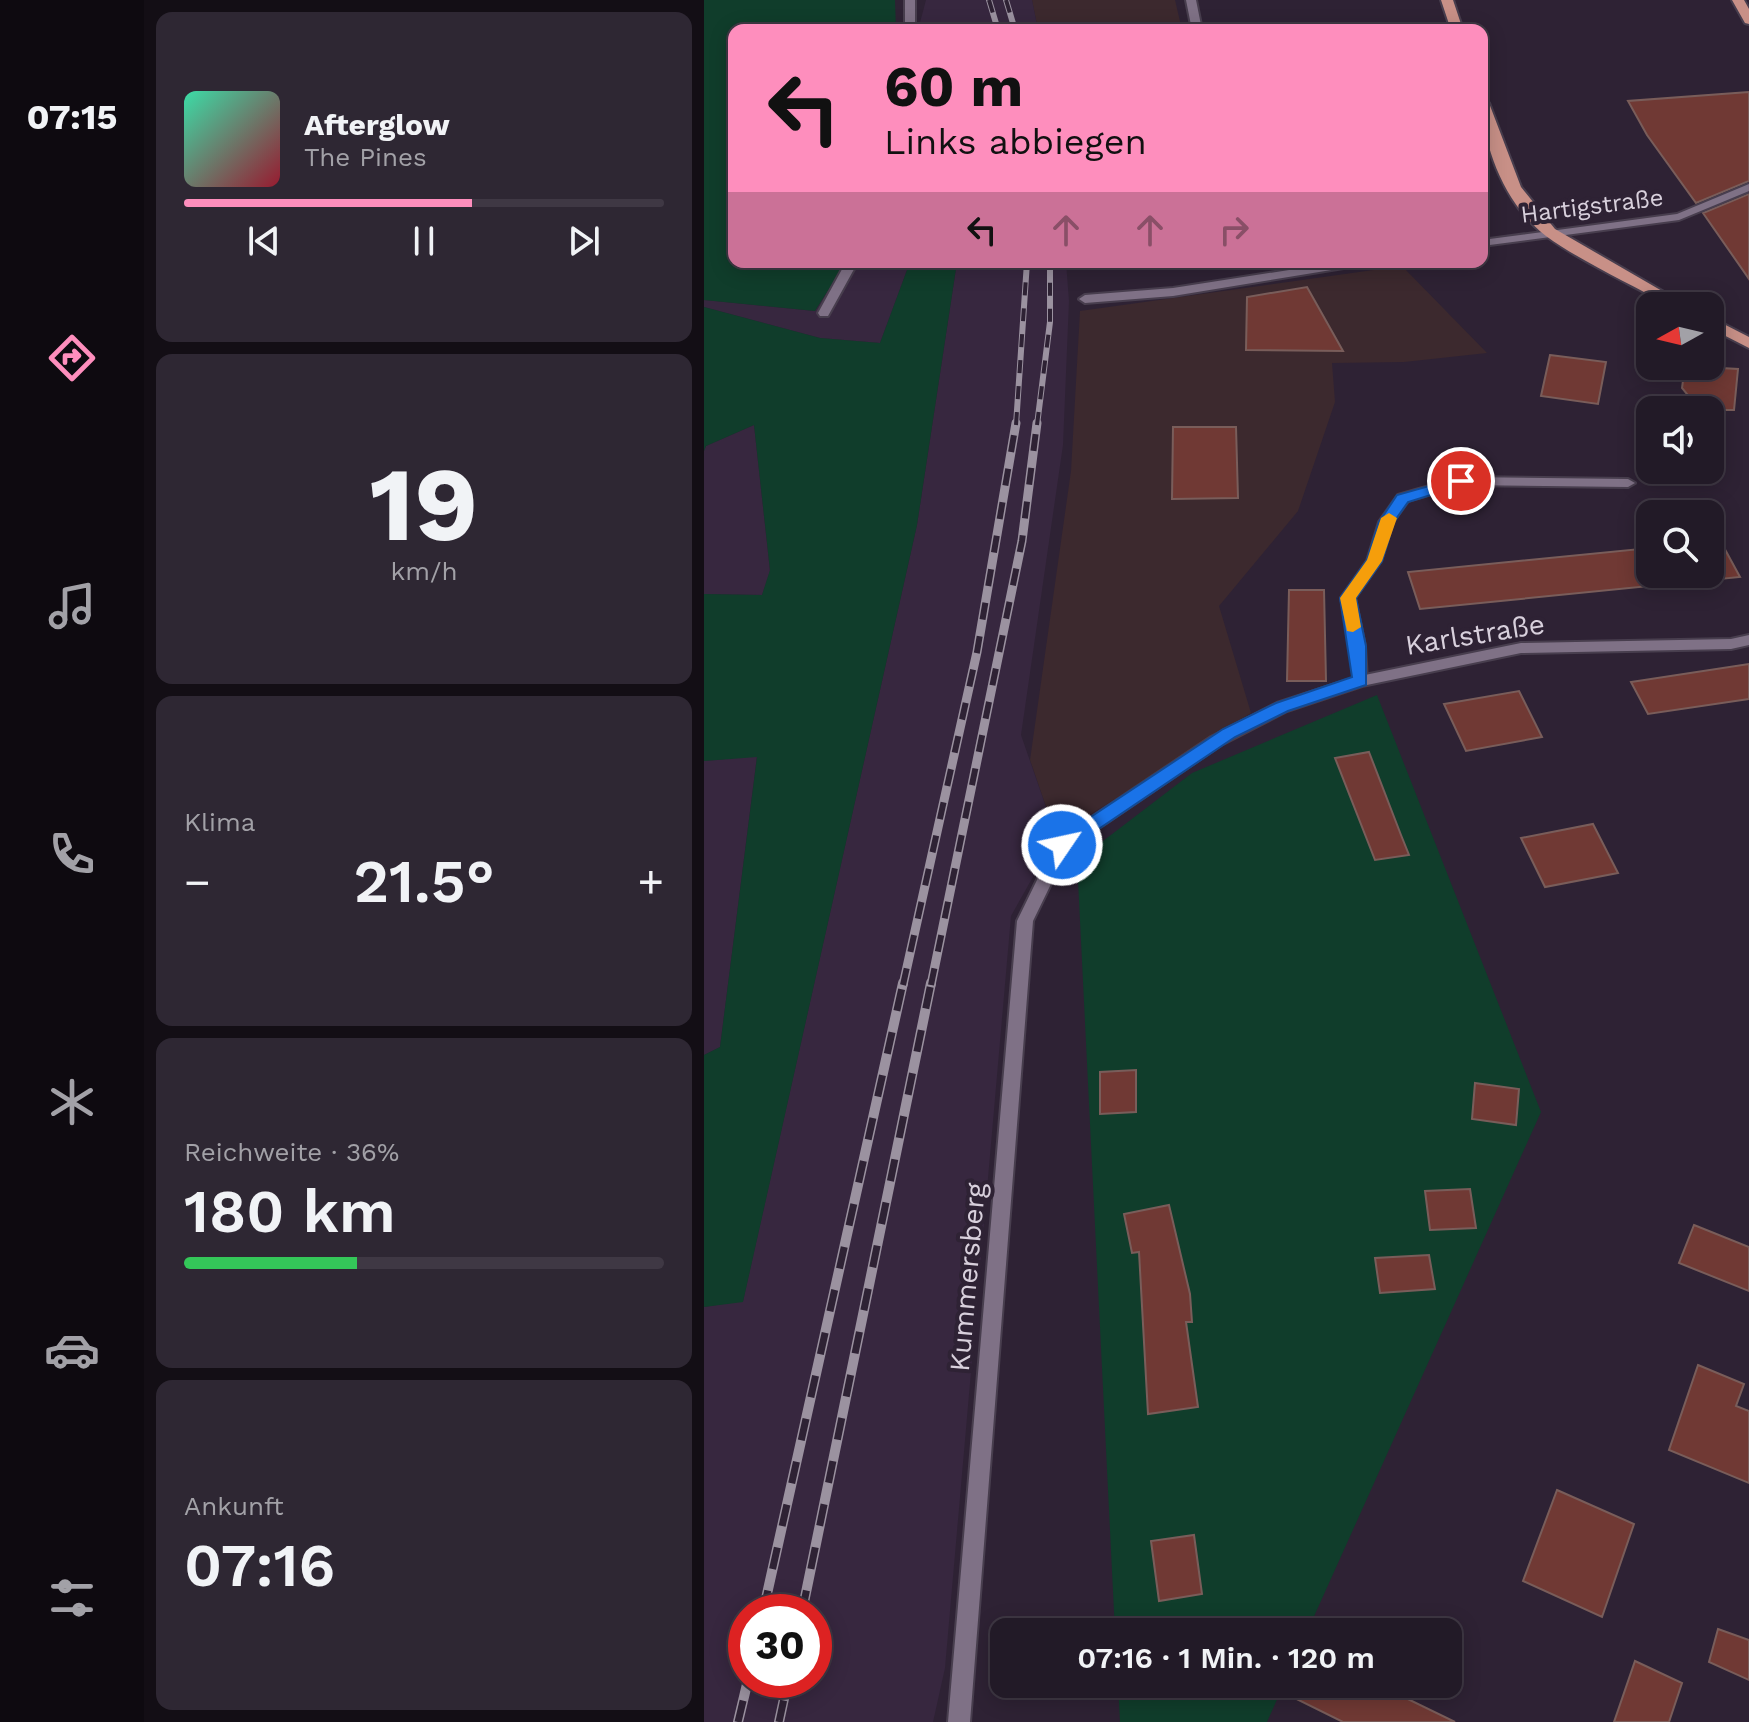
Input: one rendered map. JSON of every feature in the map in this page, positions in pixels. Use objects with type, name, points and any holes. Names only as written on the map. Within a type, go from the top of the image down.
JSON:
[{"type":"main road","points":[[1447,0],[1455,24]]},
{"type":"main road","points":[[1738,0],[1749,20]]},
{"type":"main road","points":[[1488,121],[1510,186],[1550,232],[1656,292]]},
{"type":"main road","points":[[1724,330],[1749,343]]},
{"type":"street","points":[[910,0],[910,24]]},
{"type":"street","points":[[1191,0],[1196,24]]},
{"type":"street","name":"Hartigstraße","points":[[1488,242],[1679,217],[1749,187]]},
{"type":"street","points":[[824,313],[849,268]]},
{"type":"street","points":[[1085,299],[1173,292],[1324,268]]},
{"type":"street","points":[[1360,681],[1358,646],[1348,598],[1374,561],[1386,522],[1403,498],[1461,481],[1628,483]]},
{"type":"street","name":"Karlstraße","points":[[1062,845],[1229,733],[1282,707],[1360,681],[1521,648],[1731,644],[1749,640]]},
{"type":"street","name":"Kummersberg","points":[[959,1722],[1025,921],[1062,845]]},
{"type":"shaded area","points":[[926,0],[1032,0],[1037,24],[920,24]]},
{"type":"shaded area","points":[[1032,0],[1175,0],[1181,24],[1037,24]]},
{"type":"shaded area","points":[[842,268],[908,268],[880,343],[820,338],[704,307],[704,300],[815,311]]},
{"type":"shaded area","points":[[956,268],[1066,268],[1069,301],[1063,445],[1021,735],[1056,836],[1011,916],[945,1668],[933,1722],[704,1722],[704,1307],[743,1301],[917,525]]},
{"type":"shaded area","points":[[1404,268],[1487,353],[1404,362],[1332,363],[1335,402],[1298,511],[1219,606],[1251,713],[1056,836],[1030,760],[1071,471],[1080,311]]},
{"type":"shaded area","points":[[754,425],[770,571],[762,595],[704,594],[704,451],[706,446]]},
{"type":"shaded area","points":[[757,756],[720,1047],[704,1055],[704,761]]},
{"type":"green space","points":[[704,0],[895,0],[896,24],[728,24],[728,268],[842,268],[815,311],[704,300]]},
{"type":"green space","points":[[908,268],[956,268],[917,525],[743,1302],[704,1307],[704,1055],[720,1047],[757,757],[704,761],[704,594],[762,595],[770,570],[754,425],[706,446],[704,451],[704,307],[820,338],[880,343]]},
{"type":"green space","points":[[1377,695],[1541,1112],[1313,1618],[1114,1618],[1078,880],[1103,841],[1192,773]]},
{"type":"green space","points":[[1119,1698],[1278,1698],[1267,1722],[1120,1722]]},
{"type":"building","points":[[1749,92],[1749,181],[1696,203],[1647,135],[1628,101]]},
{"type":"building","points":[[1749,194],[1749,279],[1703,213]]},
{"type":"building","points":[[1307,287],[1343,351],[1246,350],[1247,297]]},
{"type":"building","points":[[1550,355],[1606,362],[1598,404],[1541,396]]},
{"type":"building","points":[[1724,368],[1738,369],[1734,410],[1724,410],[1724,396],[1689,396],[1682,388],[1683,380],[1724,380]]},
{"type":"building","points":[[1173,427],[1236,427],[1238,498],[1172,499]]},
{"type":"building","points":[[1724,548],[1740,577],[1724,579]]},
{"type":"building","points":[[1636,549],[1636,587],[1420,609],[1408,572]]},
{"type":"building","points":[[1289,590],[1324,590],[1326,681],[1287,681]]},
{"type":"building","points":[[1749,664],[1749,699],[1648,714],[1631,682]]},
{"type":"building","points":[[1519,691],[1542,737],[1466,751],[1444,704]]},
{"type":"building","points":[[1369,752],[1409,855],[1375,860],[1335,758]]},
{"type":"building","points":[[1593,824],[1618,873],[1545,887],[1521,838]]},
{"type":"building","points":[[1136,1070],[1136,1112],[1100,1114],[1100,1072]]},
{"type":"building","points":[[1475,1083],[1519,1089],[1516,1125],[1472,1119]]},
{"type":"building","points":[[1470,1189],[1476,1228],[1430,1230],[1425,1191]]},
{"type":"building","points":[[1169,1205],[1190,1294],[1192,1322],[1186,1322],[1198,1407],[1148,1414],[1139,1252],[1132,1253],[1124,1214]]},
{"type":"building","points":[[1694,1225],[1749,1247],[1749,1291],[1679,1263]]},
{"type":"building","points":[[1429,1255],[1435,1289],[1380,1293],[1375,1258]]},
{"type":"building","points":[[1698,1365],[1744,1384],[1736,1406],[1749,1411],[1749,1483],[1669,1450]]},
{"type":"building","points":[[1557,1490],[1634,1524],[1602,1617],[1523,1581]]},
{"type":"building","points":[[1194,1535],[1202,1594],[1159,1601],[1151,1541]]},
{"type":"building","points":[[1718,1629],[1749,1640],[1749,1680],[1709,1662]]},
{"type":"building","points":[[1635,1661],[1682,1683],[1669,1722],[1614,1722]]},
{"type":"building","points":[[1294,1698],[1406,1698],[1455,1722],[1343,1722]]},
{"type":"railway","points":[[989,0],[996,24]]},
{"type":"railway","points":[[1006,0],[1013,24]]},
{"type":"railway","points":[[1016,425],[1027,268]]},
{"type":"railway","points":[[1037,425],[1050,322],[1050,268]]},
{"type":"railway","points":[[903,985],[977,652],[1016,423]]},
{"type":"railway","points":[[931,985],[1022,541],[1037,423]]},
{"type":"railway","points":[[767,1594],[903,983]]},
{"type":"railway","points":[[806,1594],[931,983]]},
{"type":"railway","points":[[738,1722],[744,1698]]},
{"type":"railway","points":[[779,1722],[784,1698]]},
{"type":"slow traffic","points":[[1353,627],[1348,598],[1374,561],[1389,518]]},
{"type":"route","points":[[1062,845],[1229,733],[1282,707],[1360,681],[1358,646],[1348,598],[1374,561],[1386,522],[1403,498],[1461,481]]}]
